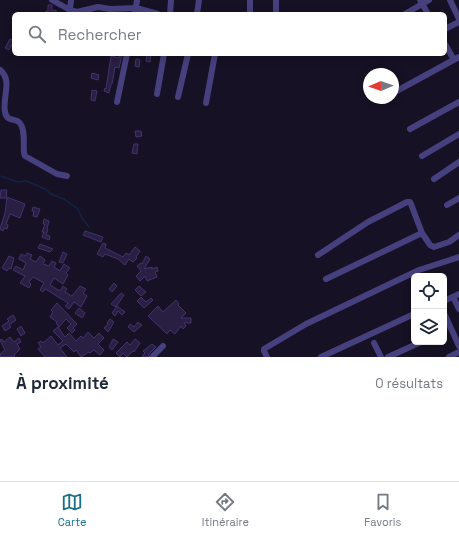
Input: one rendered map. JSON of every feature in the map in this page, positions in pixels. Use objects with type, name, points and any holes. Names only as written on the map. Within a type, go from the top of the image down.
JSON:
[{"type":"street","points":[[52,0],[75,12]]},
{"type":"street","points":[[70,10],[71,0]]},
{"type":"street","points":[[102,0],[102,7]]},
{"type":"street","points":[[80,12],[98,7],[135,11],[137,0]]},
{"type":"street","points":[[170,12],[171,0]]},
{"type":"street","points":[[197,12],[199,0]]},
{"type":"street","points":[[250,0],[250,12]]},
{"type":"street","points":[[276,0],[276,12]]},
{"type":"street","points":[[408,12],[421,2],[429,0]]},
{"type":"street","points":[[447,28],[459,20],[450,0]]},
{"type":"street","points":[[421,2],[427,12]]},
{"type":"street","points":[[399,89],[456,58],[447,47]]},
{"type":"street","points":[[117,102],[127,56]]},
{"type":"street","points":[[157,94],[164,56]]},
{"type":"street","points":[[178,97],[188,56]]},
{"type":"street","points":[[206,103],[215,56]]},
{"type":"street","points":[[0,70],[3,72],[6,80],[4,101],[5,113],[10,119],[17,121],[22,126],[25,156],[57,174],[67,176]]},
{"type":"street","points":[[410,129],[459,102]]},
{"type":"street","points":[[422,156],[459,134]]},
{"type":"street","points":[[434,179],[459,162]]},
{"type":"street","points":[[447,205],[459,198]]},
{"type":"street","points":[[318,255],[368,222],[407,202],[410,202],[411,204],[422,233],[430,245],[434,248],[450,242],[459,235]]},
{"type":"street","points":[[326,278],[422,233]]},
{"type":"street","points":[[267,357],[264,349],[300,326],[419,270],[459,257]]},
{"type":"street","points":[[447,300],[456,295],[459,309]]},
{"type":"street","points":[[321,357],[411,315]]},
{"type":"street","points":[[447,319],[459,346]]},
{"type":"street","points":[[447,330],[451,328]]},
{"type":"street","points":[[374,343],[382,357]]},
{"type":"street","points":[[388,357],[414,345]]},
{"type":"street","points":[[152,357],[162,346]]},
{"type":"street","points":[[449,357],[459,352]]},
{"type":"building","points":[[48,5],[52,5],[52,11],[56,10],[56,12],[46,12],[48,11]]},
{"type":"building","points":[[10,39],[12,40],[12,45],[9,50],[5,48]]},
{"type":"building","points":[[111,56],[119,58],[120,56],[122,56],[119,68],[115,67],[109,93],[104,91],[105,88],[106,89]]},
{"type":"building","points":[[147,56],[151,56],[150,62],[146,61]]},
{"type":"building","points":[[136,59],[140,60],[139,67],[135,66]]},
{"type":"building","points":[[92,73],[99,75],[98,80],[91,78]]},
{"type":"building","points":[[92,90],[97,91],[95,101],[91,100]]},
{"type":"building","points":[[135,131],[141,131],[142,136],[136,137]]},
{"type":"building","points":[[134,144],[138,144],[137,154],[132,153]]},
{"type":"building","points":[[1,190],[7,190],[6,198],[0,198]]},
{"type":"building","points":[[7,197],[25,204],[20,218],[10,214],[6,224],[8,225],[7,229],[4,228],[3,231],[0,229],[5,213]]},
{"type":"building","points":[[33,207],[40,209],[37,217],[33,216]]},
{"type":"building","points":[[44,219],[49,221],[46,235],[50,236],[49,240],[42,237],[45,224],[43,224]]},
{"type":"building","points":[[85,231],[103,237],[101,242],[83,235]]},
{"type":"building","points":[[103,243],[106,244],[105,248],[123,257],[126,253],[129,255],[135,247],[140,251],[136,257],[137,258],[133,262],[129,259],[125,265],[118,259],[105,254],[103,257],[97,254]]},
{"type":"building","points":[[40,244],[53,249],[50,252],[38,248]]},
{"type":"building","points":[[63,252],[67,254],[63,263],[59,262]]},
{"type":"building","points":[[27,253],[32,255],[30,259],[36,262],[40,256],[45,260],[43,264],[49,266],[52,261],[56,263],[54,267],[60,271],[64,264],[70,268],[66,273],[68,275],[63,284],[54,278],[50,285],[60,291],[63,286],[67,289],[65,292],[72,296],[80,286],[86,289],[83,293],[87,296],[81,307],[74,302],[69,309],[65,306],[68,303],[45,289],[43,292],[40,290],[44,283],[33,277],[29,282],[31,284],[29,288],[20,283],[25,276],[13,270],[16,266],[23,270],[26,263],[19,259],[21,254],[25,256]]},
{"type":"building","points":[[9,256],[14,258],[11,269],[9,268],[7,271],[2,268]]},
{"type":"building","points":[[146,256],[150,259],[144,269],[152,267],[152,269],[157,267],[158,271],[155,272],[157,277],[147,281],[145,276],[140,281],[136,276],[141,271],[137,266],[141,263],[142,264]]},
{"type":"building","points":[[114,283],[117,286],[112,292],[109,289]]},
{"type":"building","points":[[139,286],[146,292],[141,296],[135,290]]},
{"type":"building","points":[[121,293],[124,295],[116,307],[111,304]]},
{"type":"building","points":[[141,297],[146,302],[151,298],[153,300],[144,308],[137,301]]},
{"type":"building","points":[[176,300],[179,304],[178,305],[186,313],[181,318],[191,318],[191,323],[184,323],[186,326],[183,329],[181,326],[175,334],[170,330],[167,334],[148,316],[158,306],[163,312]]},
{"type":"building","points":[[57,303],[77,324],[73,328],[75,330],[72,333],[67,328],[71,324],[66,319],[59,327],[56,323],[57,322],[50,317],[53,312],[51,310]]},
{"type":"building","points":[[117,306],[125,312],[122,315],[118,311],[115,316],[112,313]]},
{"type":"building","points":[[79,308],[85,313],[82,318],[75,313]]},
{"type":"building","points":[[13,315],[16,320],[9,325],[11,327],[5,331],[2,326],[9,321],[7,319]]},
{"type":"building","points":[[110,319],[114,322],[108,332],[104,328]]},
{"type":"building","points":[[138,322],[142,325],[134,332],[128,327],[130,324],[134,327]]},
{"type":"building","points":[[21,326],[25,333],[21,336],[17,329]]},
{"type":"building","points":[[58,327],[65,337],[69,333],[76,341],[81,336],[83,338],[88,332],[94,338],[99,333],[104,338],[98,344],[104,350],[100,355],[94,350],[81,357],[76,350],[74,352],[66,344],[60,348],[67,357],[45,357],[38,349],[41,347],[38,343],[41,341],[43,343],[51,336],[58,345],[63,341],[53,331]]},
{"type":"building","points":[[10,337],[14,342],[19,338],[21,342],[17,344],[20,349],[14,355],[15,357],[0,357],[0,354],[5,350],[0,340],[2,339],[4,342]]},
{"type":"building","points":[[113,339],[118,342],[112,350],[109,347]]},
{"type":"building","points":[[135,339],[140,343],[134,352],[133,351],[127,357],[123,353],[120,357],[116,353],[127,342],[130,345]]},
{"type":"building","points":[[152,344],[156,347],[148,357],[142,357],[145,353],[143,351]]},
{"type":"waterway","points":[[0,176],[18,182],[26,181],[64,199],[78,209],[82,218],[89,227]]}]
